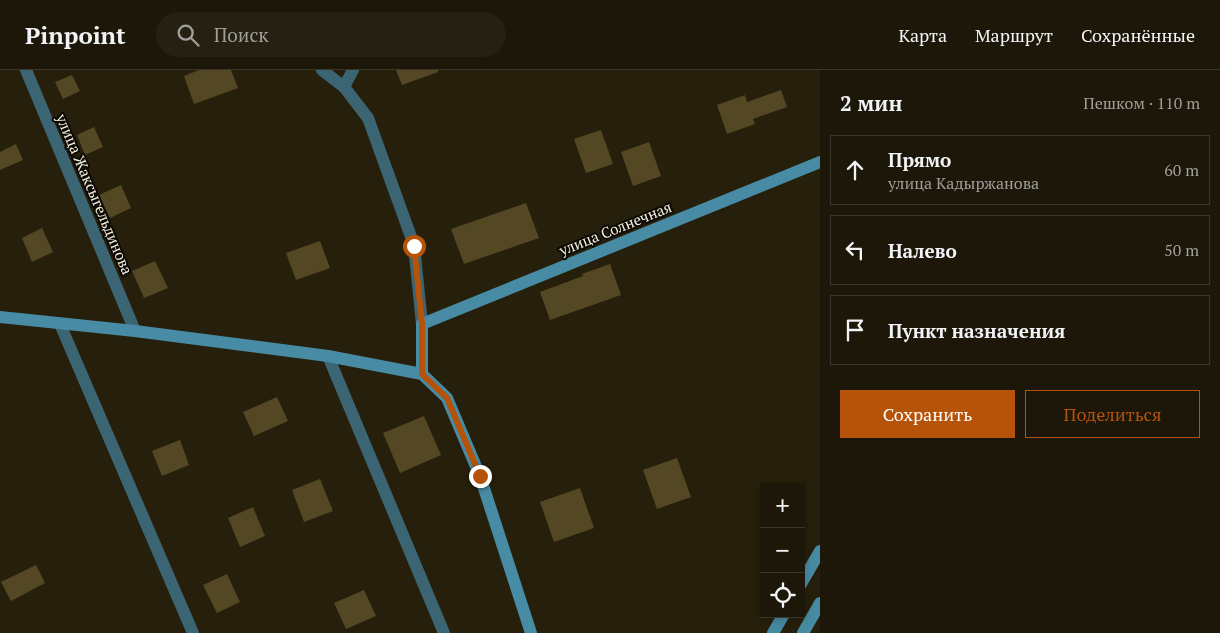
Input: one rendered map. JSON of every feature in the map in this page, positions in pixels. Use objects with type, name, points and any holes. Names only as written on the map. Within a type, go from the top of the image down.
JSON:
[{"type":"street","name":"улица Жаксыгельдинова","points":[[26,70],[135,331]]},
{"type":"street","points":[[322,70],[344,87],[368,118],[414,246],[422,324],[422,374]]},
{"type":"street","points":[[344,87],[352,70]]},
{"type":"street","name":"улица Солнечная","points":[[422,324],[820,162]]},
{"type":"street","points":[[0,317],[135,331],[328,356],[422,374],[447,398],[480,476],[531,633]]},
{"type":"street","points":[[60,324],[192,633]]},
{"type":"street","points":[[328,356],[444,633]]},
{"type":"street","points":[[805,577],[820,551]]},
{"type":"street","points":[[803,633],[820,604]]},
{"type":"street","points":[[774,633],[782,618]]},
{"type":"building","points":[[199,70],[231,70],[238,88],[194,104],[184,76]]},
{"type":"building","points":[[396,70],[438,70],[438,72],[402,85]]},
{"type":"building","points":[[72,75],[80,91],[63,99],[55,82]]},
{"type":"building","points":[[781,90],[787,107],[753,119],[755,124],[727,134],[717,105],[745,95],[747,102]]},
{"type":"building","points":[[94,127],[103,147],[85,155],[77,135]]},
{"type":"building","points":[[601,130],[613,164],[586,173],[574,139]]},
{"type":"building","points":[[649,142],[661,176],[633,186],[621,152]]},
{"type":"building","points":[[16,144],[23,160],[0,170],[0,152]]},
{"type":"building","points":[[121,185],[131,208],[110,218],[99,195]]},
{"type":"building","points":[[526,203],[539,238],[464,264],[451,229]]},
{"type":"building","points":[[42,228],[53,252],[32,262],[22,238]]},
{"type":"building","points":[[320,241],[330,268],[296,280],[286,253]]},
{"type":"building","points":[[155,261],[168,288],[144,298],[132,271]]},
{"type":"building","points":[[610,264],[621,295],[550,320],[540,292]]},
{"type":"building","points":[[277,397],[288,421],[254,436],[243,412]]},
{"type":"building","points":[[424,416],[441,455],[400,473],[383,433]]},
{"type":"building","points":[[180,440],[189,465],[162,476],[152,451]]},
{"type":"building","points":[[677,458],[691,497],[657,509],[643,470]]},
{"type":"building","points":[[320,479],[333,511],[304,522],[292,490]]},
{"type":"building","points":[[580,488],[594,528],[554,542],[540,502]]},
{"type":"building","points":[[253,507],[265,536],[240,547],[228,518]]},
{"type":"building","points":[[36,565],[45,583],[11,601],[1,582]]},
{"type":"building","points":[[227,574],[240,602],[217,613],[203,585]]},
{"type":"building","points":[[364,590],[376,616],[346,629],[334,603]]},
{"type":"route","points":[[414,246],[422,324],[422,374],[447,398],[480,476]]}]
